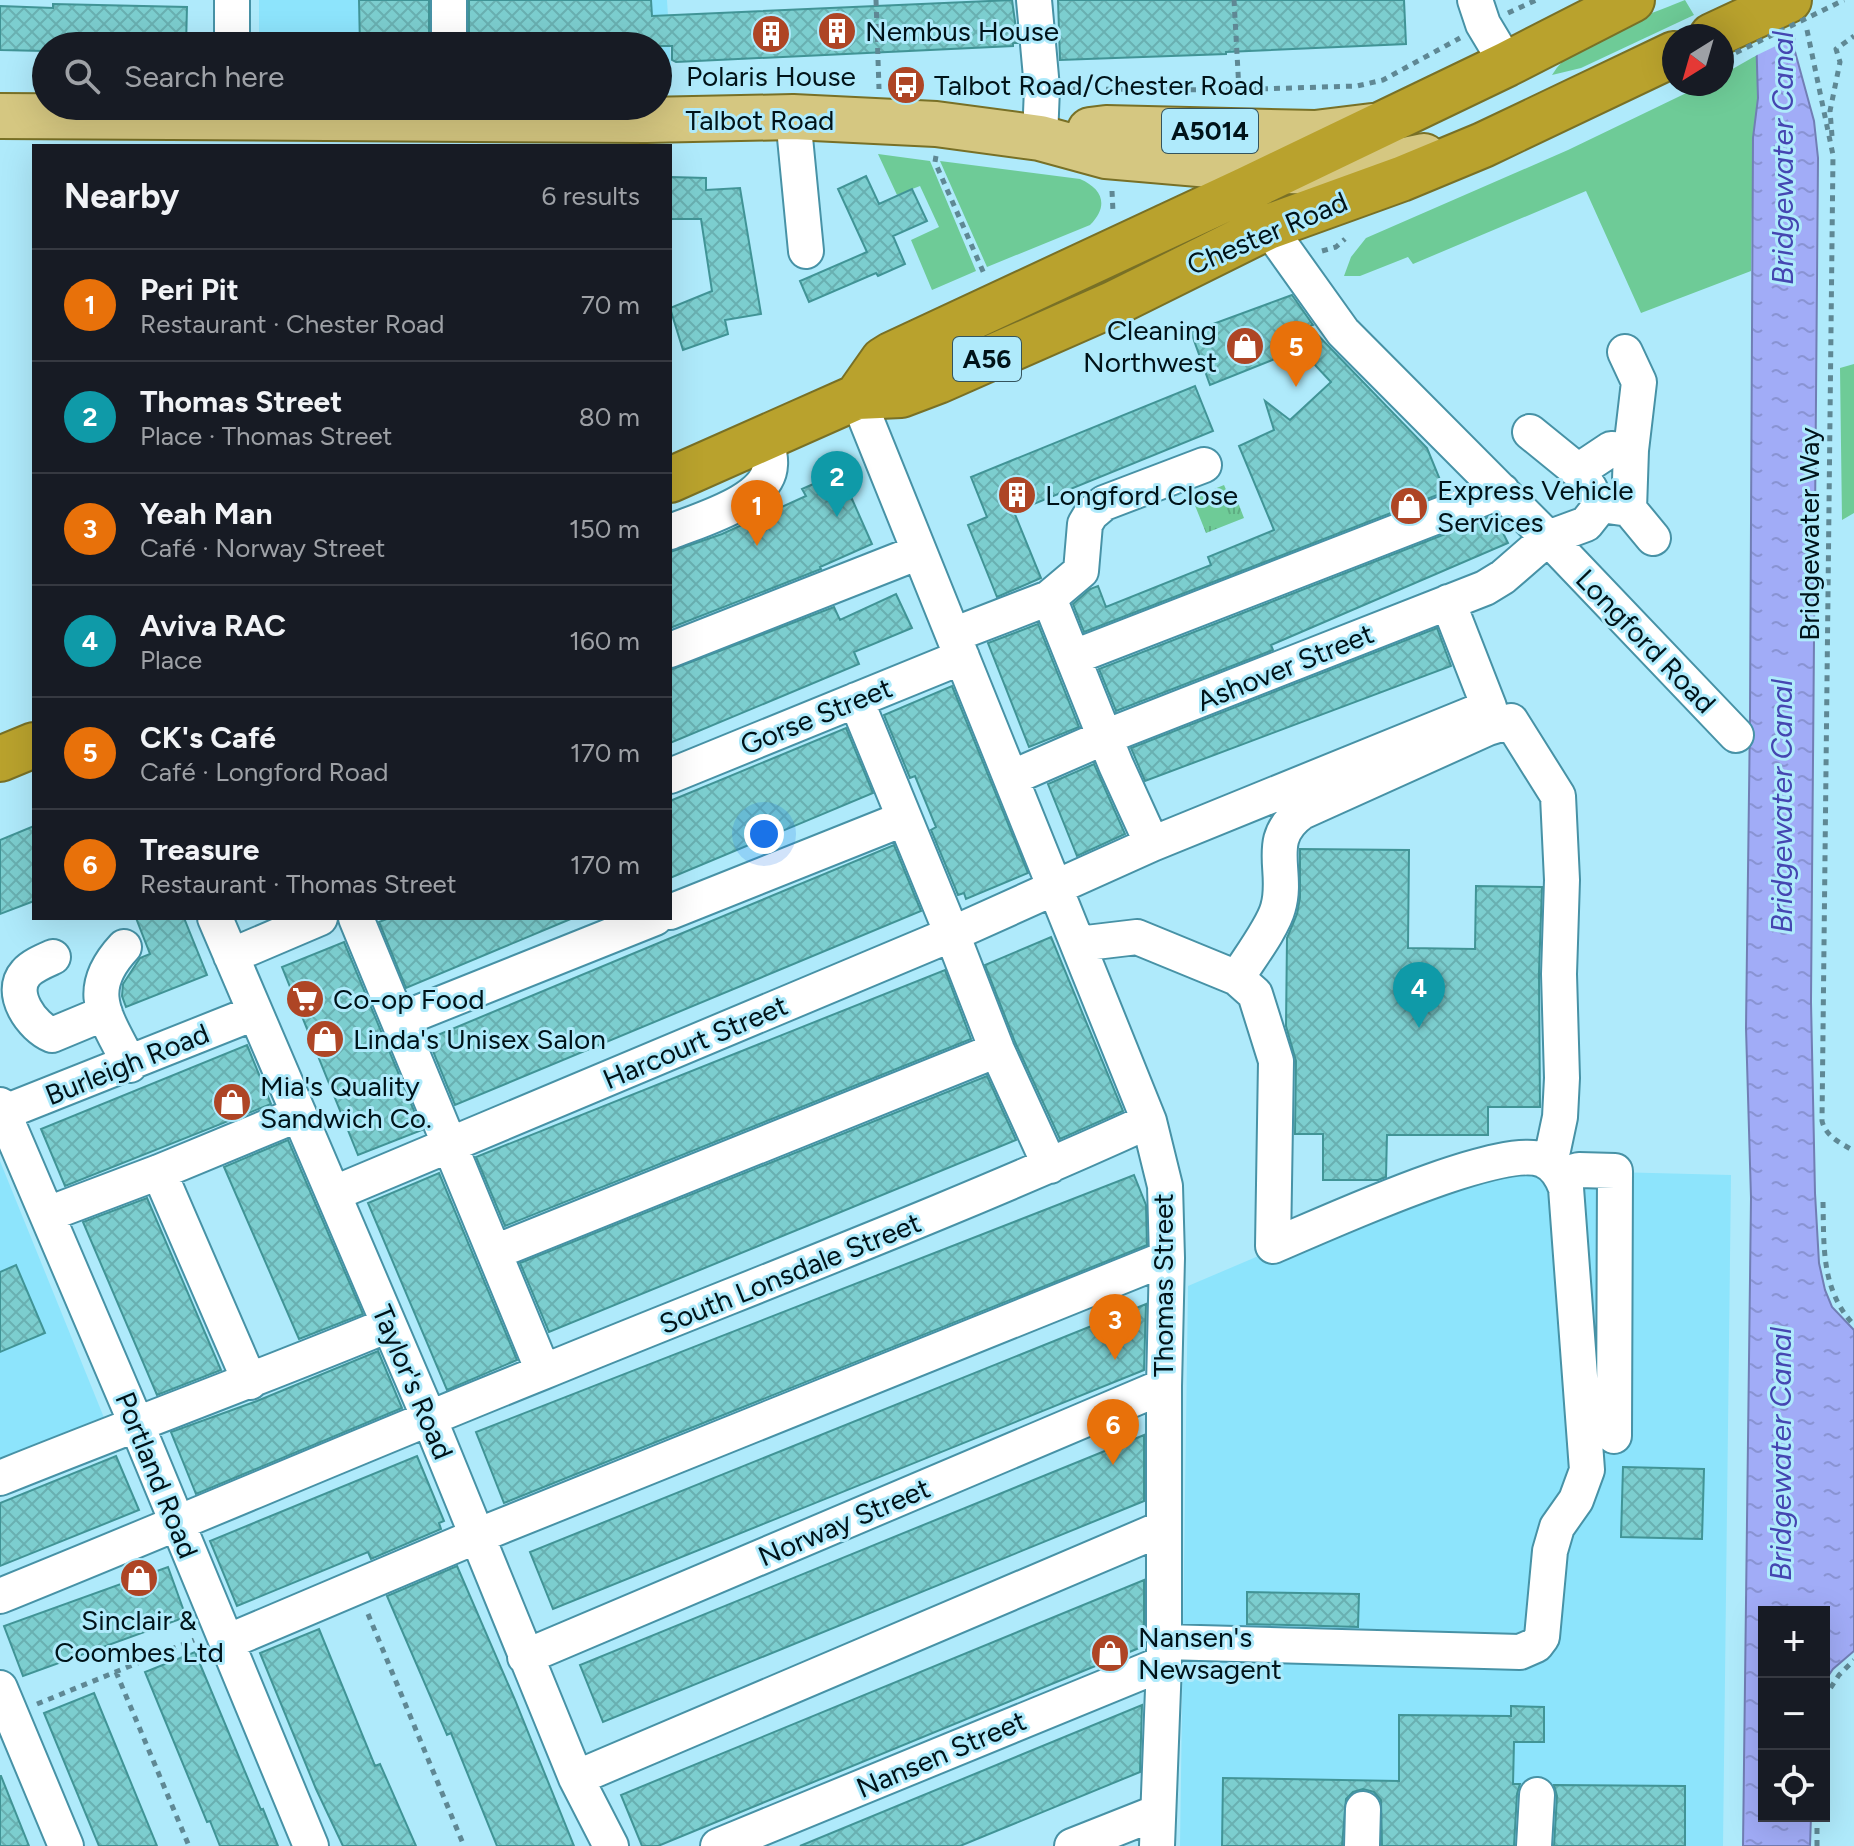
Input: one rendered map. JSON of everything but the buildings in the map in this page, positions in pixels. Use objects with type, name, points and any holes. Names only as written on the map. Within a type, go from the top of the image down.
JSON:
[{"type":"highway","name":"Chester Road","points":[[857,397],[883,360],[1507,64],[1632,0]]},
{"type":"highway","points":[[1734,36],[1798,6]]},
{"type":"highway","name":"Chester Road","points":[[672,479],[857,397],[908,393],[1113,304],[1268,227],[1401,179],[1483,145],[1662,60]]},
{"type":"highway","points":[[1507,64],[1535,89],[1573,102]]},
{"type":"highway","points":[[1219,201],[1251,215],[1268,227]]},
{"type":"highway","points":[[0,759],[32,746]]},
{"type":"main road","name":"Talbot Road","points":[[0,116],[32,117]]},
{"type":"main road","name":"Talbot Road","points":[[672,119],[793,117],[936,124],[1040,138],[1106,156],[1280,171],[1348,172],[1483,145]]},
{"type":"main road","name":"Talbot Road","points":[[133,120],[233,123],[292,120]]},
{"type":"main road","name":"Talbot Road","points":[[1040,138],[1106,128],[1315,133],[1380,124]]},
{"type":"street","points":[[232,0],[232,32]]},
{"type":"street","points":[[449,0],[449,32]]},
{"type":"street","points":[[1034,0],[1042,88],[1040,138]]},
{"type":"street","points":[[1490,7],[1483,24],[1507,64]]},
{"type":"street","points":[[793,117],[806,251]]},
{"type":"street","name":"Longford Road","points":[[1268,227],[1343,332],[1548,538],[1736,735]]},
{"type":"street","points":[[1548,538],[1586,524],[1615,507],[1631,450],[1639,382],[1625,352]]},
{"type":"street","name":"Thomas Street","points":[[857,397],[1149,1121],[1165,1186],[1164,1653],[1157,1846]]},
{"type":"street","points":[[1530,432],[1653,538]]},
{"type":"street","points":[[672,531],[746,499],[764,486],[771,466],[766,440]]},
{"type":"street","points":[[1578,471],[1611,449],[1631,450]]},
{"type":"street","points":[[957,646],[1049,598],[1081,571],[1085,524],[1104,503],[1204,465]]},
{"type":"street","points":[[1074,657],[1502,491]]},
{"type":"street","name":"Ashover Street","points":[[1011,778],[1105,737],[1448,602],[1503,577],[1548,538]]},
{"type":"street","points":[[672,649],[919,552]]},
{"type":"street","points":[[1049,598],[1152,844]]},
{"type":"street","name":"Harcourt Street","points":[[335,1193],[952,934],[1152,844],[1489,707],[1448,602]]},
{"type":"street","name":"Gorse Street","points":[[672,775],[856,700],[957,646]]},
{"type":"street","points":[[856,700],[997,1050],[1050,1166]]},
{"type":"street","points":[[1164,1653],[1520,1652],[1536,1645],[1542,1637],[1550,1551],[1557,1527],[1576,1500],[1587,1470],[1566,1188],[1552,1168],[1562,1078],[1559,974],[1562,880],[1558,796],[1511,721],[1488,728],[1290,820],[1279,845],[1281,893],[1278,911],[1237,978]]},
{"type":"street","points":[[672,911],[903,819]]},
{"type":"street","name":"Taylor's Road","points":[[216,920],[335,1193],[576,1778],[611,1846]]},
{"type":"street","points":[[231,956],[315,920]]},
{"type":"street","points":[[357,920],[543,1371]]},
{"type":"street","points":[[400,1020],[650,920]]},
{"type":"street","points":[[1078,944],[1137,937],[1237,978],[1255,994],[1276,1061],[1273,1246],[1423,1183],[1490,1164],[1531,1158],[1552,1168],[1615,1171],[1614,1436]]},
{"type":"street","points":[[124,947],[103,974],[101,988],[105,1013],[130,1065]]},
{"type":"street","points":[[53,957],[26,972],[20,983],[20,993],[34,1024],[52,1035],[105,1013]]},
{"type":"street","name":"Burleigh Road","points":[[1,1111],[130,1065],[254,1013]]},
{"type":"street","points":[[495,1252],[997,1050]]},
{"type":"street","name":"Portland Road","points":[[1,1111],[48,1214],[311,1846]]},
{"type":"street","points":[[48,1214],[299,1114]]},
{"type":"street","name":"South Lonsdale Street","points":[[0,1596],[543,1371],[1050,1166],[1149,1121]]},
{"type":"street","points":[[159,1172],[250,1382]]},
{"type":"street","points":[[224,1635],[356,1586],[1167,1258]]},
{"type":"street","points":[[0,1478],[136,1423],[250,1382],[388,1325]]},
{"type":"street","name":"Norway Street","points":[[525,1657],[1164,1386]]},
{"type":"street","points":[[576,1778],[1163,1528]]},
{"type":"street","name":"Nansen Street","points":[[718,1846],[1164,1653]]},
{"type":"street","points":[[6,1701],[66,1846]]},
{"type":"street","points":[[1534,1846],[1537,1795]]},
{"type":"street","points":[[1362,1846],[1363,1809]]},
{"type":"street","points":[[1072,1846],[1158,1812]]},
{"type":"path","points":[[876,0],[877,44]]},
{"type":"path","points":[[1234,0],[1239,90]]},
{"type":"path","points":[[1490,7],[1536,0]]},
{"type":"path","points":[[1734,38],[1844,0]]},
{"type":"path","name":"Bridgewater Way","points":[[1798,6],[1833,155],[1822,1121],[1834,1139],[1854,1151]]},
{"type":"path","points":[[1833,155],[1830,111],[1840,62],[1836,49],[1854,36]]},
{"type":"path","points":[[1042,88],[1239,90],[1357,86],[1383,80],[1454,41]]},
{"type":"path","points":[[936,124],[935,162],[998,306]]},
{"type":"path","points":[[1823,1202],[1825,1268],[1829,1286],[1854,1325]]},
{"type":"path","points":[[356,1586],[464,1846]]},
{"type":"path","points":[[6,1701],[116,1672],[224,1635]]},
{"type":"path","points":[[1830,1689],[1854,1660]]},
{"type":"path","points":[[116,1672],[189,1846]]},
{"type":"path","points":[[1817,1822],[1817,1846]]},
{"type":"shaded area","points":[[259,0],[667,0],[669,32],[259,32]]},
{"type":"shaded area","points":[[0,1161],[109,1430],[0,1475]]},
{"type":"shaded area","points":[[1489,1169],[1731,1175],[1723,1846],[1180,1846],[1188,1286],[1444,1177]]},
{"type":"green space","points":[[1685,0],[1694,15],[1675,24],[1662,24],[1662,30],[1581,68],[1552,75],[1577,49],[1631,21]]},
{"type":"green space","points":[[1757,55],[1751,271],[1641,313],[1586,191],[1413,264],[1408,257],[1360,276],[1344,276],[1351,257],[1366,238],[1568,150],[1680,96],[1734,96],[1734,68]]},
{"type":"green space","points":[[878,154],[930,161],[976,271],[932,290],[911,240],[939,227],[920,186],[897,195]]},
{"type":"green space","points":[[940,161],[1080,179],[1098,193],[1100,211],[1090,225],[987,267]]},
{"type":"green space","points":[[1854,364],[1854,513],[1842,520],[1840,368]]},
{"type":"green space","points":[[1224,485],[1228,494],[1234,492],[1244,518],[1206,533],[1192,498]]},
{"type":"water","name":"Bridgewater Canal","points":[[1755,0],[1797,0],[1794,48],[1814,121],[1818,158],[1811,1002],[1815,1193],[1819,1263],[1825,1290],[1832,1307],[1854,1330],[1854,1651],[1830,1673],[1830,1606],[1758,1606],[1758,1822],[1811,1822],[1810,1846],[1743,1846],[1751,1198],[1746,1028],[1753,138],[1758,98]]},
{"type":"pier","points":[[1751,0],[1801,0],[1799,35],[1753,57]]},
{"type":"place","name":"Nembus House","points":[[837,31]]},
{"type":"place","name":"Polaris House","points":[[771,34]]},
{"type":"place","name":"Talbot Road/Chester Road","points":[[906,85]]},
{"type":"place","name":"Cleaning Northwest","points":[[1245,346]]},
{"type":"place","name":"CK's Café","points":[[1296,387]]},
{"type":"place","name":"Longford Close","points":[[1017,495]]},
{"type":"place","name":"Express Vehicle Services","points":[[1409,506]]},
{"type":"place","name":"Thomas Street","points":[[837,517]]},
{"type":"place","name":"Peri Pit","points":[[757,546]]},
{"type":"place","name":"Co-op Food","points":[[305,999]]},
{"type":"place","name":"Aviva RAC","points":[[1419,1028]]},
{"type":"place","name":"Linda's Unisex Salon","points":[[325,1039]]},
{"type":"place","name":"Mia's Quality Sandwich Co.","points":[[232,1102]]},
{"type":"place","name":"Yeah Man","points":[[1115,1360]]},
{"type":"place","name":"Treasure","points":[[1113,1465]]},
{"type":"place","name":"Sinclair & Coombes Ltd","points":[[139,1578]]},
{"type":"place","name":"Nansen's Newsagent","points":[[1110,1653]]}]
